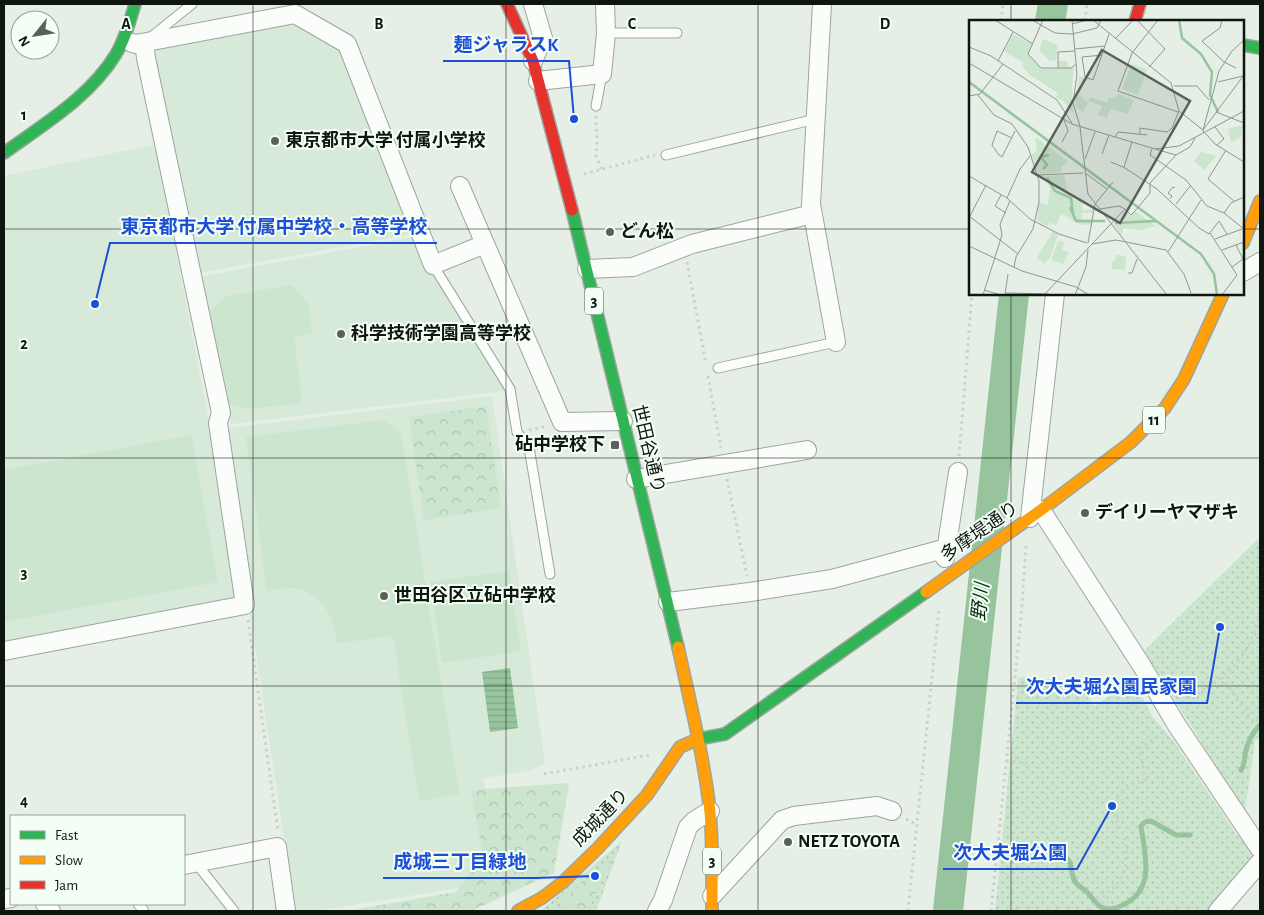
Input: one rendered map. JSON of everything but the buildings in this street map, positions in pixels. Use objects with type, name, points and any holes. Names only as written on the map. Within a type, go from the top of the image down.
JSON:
[{"type":"main road","points":[[4,153],[89,89],[104,72],[125,40],[135,4]]},
{"type":"main road","name":"世田谷通り","points":[[507,4],[533,61],[587,269],[636,479],[668,602],[698,739],[710,811],[712,904]]},
{"type":"main road","points":[[1134,20],[1140,4]]},
{"type":"main road","points":[[1244,44],[1260,48]]},
{"type":"main road","points":[[1244,238],[1247,218],[1260,201]]},
{"type":"main road","name":"多摩堤通り","points":[[698,739],[725,734],[1030,518],[1131,442],[1166,408],[1184,379],[1223,295]]},
{"type":"main road","name":"成城通り","points":[[518,911],[542,898],[563,882],[647,796],[680,747],[698,739]]},
{"type":"street","points":[[533,4],[542,38],[533,61]]},
{"type":"street","points":[[538,82],[602,74],[606,33],[605,4]]},
{"type":"street","points":[[822,4],[812,214],[836,342]]},
{"type":"street","points":[[125,40],[136,44],[144,43],[295,14],[347,44],[433,265],[485,244]]},
{"type":"street","points":[[4,651],[246,605],[218,423],[220,413],[144,43]]},
{"type":"street","points":[[460,186],[562,422],[623,421]]},
{"type":"street","points":[[587,269],[633,267],[684,247],[812,214]]},
{"type":"street","points":[[1244,271],[1260,262]]},
{"type":"street","points":[[1055,295],[1030,518],[1142,666],[1176,724],[1260,850]]},
{"type":"street","points":[[636,479],[807,450]]},
{"type":"street","points":[[945,579],[947,548],[958,472]]},
{"type":"street","points":[[668,602],[832,579],[947,548]]},
{"type":"street","points":[[712,904],[782,820],[794,816],[877,806],[892,811]]},
{"type":"street","points":[[657,911],[663,900],[688,827],[710,811]]},
{"type":"street","points":[[190,864],[277,847],[286,911]]},
{"type":"street","points":[[1218,911],[1260,862]]},
{"type":"lane","points":[[144,43],[192,4]]},
{"type":"lane","points":[[606,33],[677,33]]},
{"type":"lane","points":[[596,106],[602,74]]},
{"type":"lane","points":[[666,155],[816,118]]},
{"type":"lane","points":[[433,265],[510,389],[516,432],[529,447],[550,574]]},
{"type":"lane","points":[[718,368],[836,342]]},
{"type":"lane","points":[[190,864],[234,911]]},
{"type":"path","points":[[1002,20],[1003,4]]},
{"type":"path","points":[[1085,20],[1087,4]]},
{"type":"path","points":[[1260,5],[1260,11]]},
{"type":"path","points":[[596,106],[596,155],[600,169]]},
{"type":"path","points":[[564,179],[658,154],[666,155]]},
{"type":"path","points":[[684,247],[750,592]]},
{"type":"path","points":[[958,472],[972,295]]},
{"type":"path","points":[[516,432],[562,422]]},
{"type":"path","points":[[992,911],[1030,518]]},
{"type":"path","points":[[550,574],[555,606]]},
{"type":"path","points":[[908,911],[945,579]]},
{"type":"path","points":[[246,605],[279,838],[277,847]]},
{"type":"path","points":[[1089,911],[1100,898],[1110,892],[1123,876],[1126,858],[1125,839],[1117,822],[1118,795],[1127,786],[1145,780],[1140,748],[1186,716],[1190,701],[1204,687],[1222,676],[1239,660],[1251,642],[1260,612]]},
{"type":"path","points":[[1254,634],[1260,635]]},
{"type":"path","points":[[1222,676],[1254,723],[1260,717]]},
{"type":"path","points":[[544,774],[651,754]]},
{"type":"path","points":[[1006,761],[1029,763]]},
{"type":"shaded area","name":"東京都市大学 付属小学校","points":[[300,23],[339,43],[417,233],[198,273],[151,48]]},
{"type":"shaded area","points":[[152,145],[156,148],[211,432],[240,598],[4,642],[4,176]]},
{"type":"shaded area","name":"科学技術学園高等学校","points":[[418,236],[433,272],[505,391],[231,424],[199,277]]},
{"type":"shaded area","name":"世田谷区立砧中学校","points":[[492,396],[545,763],[532,770],[484,778],[493,845],[474,884],[316,911],[295,911],[222,429]]},
{"type":"shaded area","points":[[510,668],[518,728],[490,732],[482,672]]},
{"type":"green space","points":[[292,285],[309,305],[312,333],[294,337],[302,401],[295,404],[245,409],[230,404],[209,312],[226,296]]},
{"type":"green space","points":[[486,406],[501,508],[424,520],[409,417]]},
{"type":"green space","points":[[384,420],[401,433],[459,794],[419,801],[393,636],[337,643],[330,617],[321,602],[315,597],[294,588],[267,591],[246,437]]},
{"type":"green space","points":[[191,435],[218,582],[4,622],[4,470]]},
{"type":"green space","points":[[1260,537],[1260,736],[1255,741],[1245,812],[1144,651]]},
{"type":"green space","points":[[509,571],[521,651],[442,663],[430,582]]},
{"type":"green space","points":[[1020,677],[1075,681],[1095,706],[1132,680],[1153,717],[1172,739],[1235,832],[1254,855],[1207,911],[995,911],[1018,680]]},
{"type":"green space","points":[[569,783],[554,873],[471,911],[346,911],[456,892],[483,855],[471,790]]},
{"type":"green space","points":[[622,841],[596,911],[540,911]]},
{"type":"green space","points":[[612,859],[587,911],[549,911]]},
{"type":"waterway","name":"野川","points":[[1050,20],[1053,4]]},
{"type":"waterway","name":"野川","points":[[948,911],[1014,295]]},
{"type":"waterway","points":[[1241,770],[1244,765],[1249,742],[1260,725]]},
{"type":"waterway","points":[[1053,855],[1066,858],[1069,861],[1076,883],[1099,906],[1112,909],[1123,905],[1133,898],[1140,890],[1144,881],[1146,860],[1141,826],[1145,822],[1151,821],[1176,835],[1190,835]]},
{"type":"traffic: fast","points":[[4,153],[65,109],[93,84],[116,54],[127,30],[135,4]]},
{"type":"traffic: fast","points":[[1244,45],[1260,48]]},
{"type":"traffic: fast","points":[[572,210],[678,647]]},
{"type":"traffic: fast","points":[[698,739],[725,734],[926,592]]},
{"type":"traffic: slow","points":[[1244,241],[1260,201]]},
{"type":"traffic: slow","points":[[926,592],[1041,510],[1131,442],[1165,408],[1184,379],[1223,295]]},
{"type":"traffic: slow","points":[[678,647],[704,771],[710,812],[712,911]]},
{"type":"traffic: slow","points":[[518,911],[542,898],[563,882],[598,848],[647,795],[680,747],[698,739]]},
{"type":"traffic: jam","points":[[507,4],[533,61],[572,210]]},
{"type":"traffic: jam","points":[[1135,20],[1140,4]]},
{"type":"place","name":"麺ジャラスK","points":[[574,119]]},
{"type":"place","name":"東京都市大学 付属小学校","points":[[275,141]]},
{"type":"place","name":"どん松","points":[[610,232]]},
{"type":"place","name":"東京都市大学 付属中学校・高等学校","points":[[95,304]]},
{"type":"place","name":"科学技術学園高等学校","points":[[341,334]]},
{"type":"place","name":"砧中学校下","points":[[615,445]]},
{"type":"place","name":"デイリーヤマザキ","points":[[1085,513]]},
{"type":"place","name":"世田谷区立砧中学校","points":[[384,596]]},
{"type":"place","name":"次大夫堀公園民家園","points":[[1220,627]]},
{"type":"place","name":"次大夫堀公園","points":[[1112,806]]},
{"type":"place","name":"NETZ TOYOTA","points":[[788,842]]},
{"type":"place","name":"成城三丁目緑地","points":[[595,876]]}]
